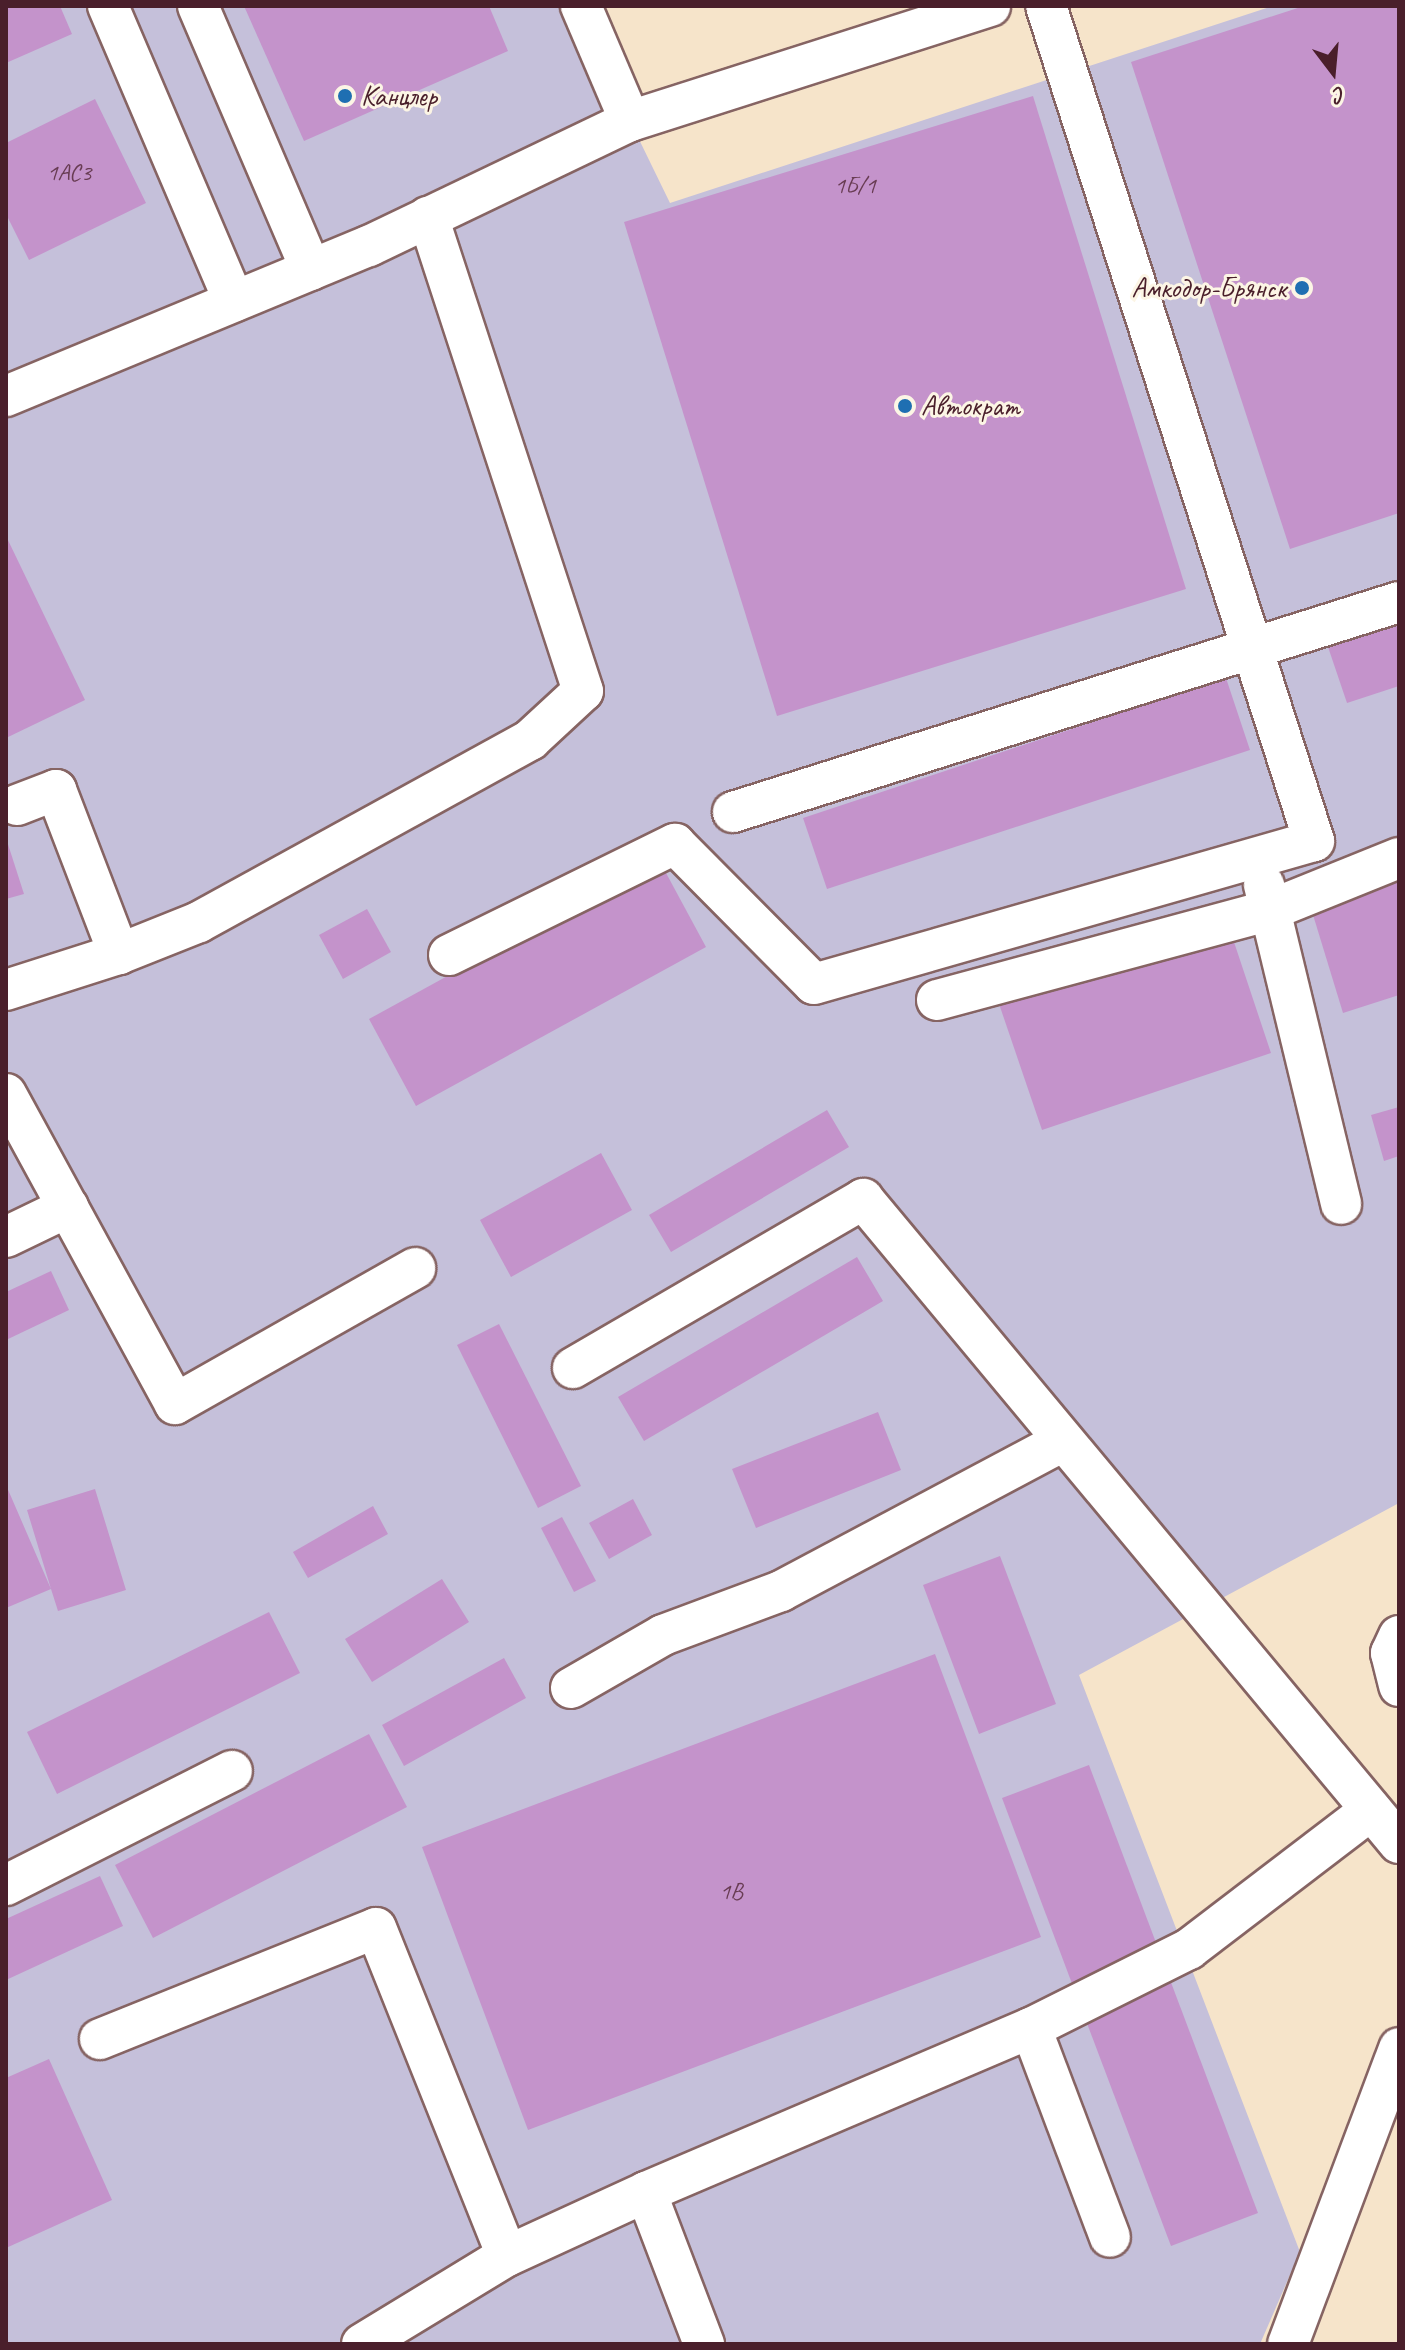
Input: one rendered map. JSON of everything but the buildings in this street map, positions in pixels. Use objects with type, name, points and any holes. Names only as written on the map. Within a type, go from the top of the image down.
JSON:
[{"type":"street","points":[[108,6],[234,301]]},
{"type":"street","points":[[198,6],[311,270]]},
{"type":"street","points":[[581,6],[630,121]]},
{"type":"street","points":[[10,385],[311,270],[630,121],[990,6]]},
{"type":"street","points":[[449,955],[675,844],[814,984],[1314,841],[1046,6]]},
{"type":"street","points":[[6,990],[119,954],[199,922],[530,740],[583,691],[428,217]]},
{"type":"street","points":[[733,812],[1399,602]]},
{"type":"street","points":[[17,805],[56,790],[119,954]]},
{"type":"street","points":[[1257,857],[1341,1204]]},
{"type":"street","points":[[937,1000],[1270,910],[1399,858]]},
{"type":"street","points":[[6,1094],[175,1404],[415,1268]]},
{"type":"street","points":[[573,1368],[863,1199],[1399,1843]]},
{"type":"street","points":[[6,1237],[68,1207]]},
{"type":"street","points":[[571,1688],[663,1635],[781,1591],[1063,1441]]},
{"type":"street","points":[[1399,1636],[1391,1653],[1399,1686]]},
{"type":"street","points":[[6,1885],[232,1771]]},
{"type":"street","points":[[362,2344],[507,2256],[646,2192],[1031,2028],[1189,1949],[1371,1810]]},
{"type":"street","points":[[100,2039],[376,1928],[507,2256]]},
{"type":"street","points":[[1031,2028],[1110,2237]]},
{"type":"street","points":[[1288,2344],[1399,2048]]},
{"type":"street","points":[[646,2192],[704,2344]]},
{"type":"shaded area","points":[[6,6],[574,6],[670,203],[1273,6],[1399,6],[1399,1503],[1079,1675],[1300,2252],[1260,2344],[6,2344]]},
{"type":"place","name":"Канцлер","points":[[345,96]]},
{"type":"place","name":"Амкодор-Брянск","points":[[1302,288]]},
{"type":"place","name":"Автократ","points":[[905,406]]}]
